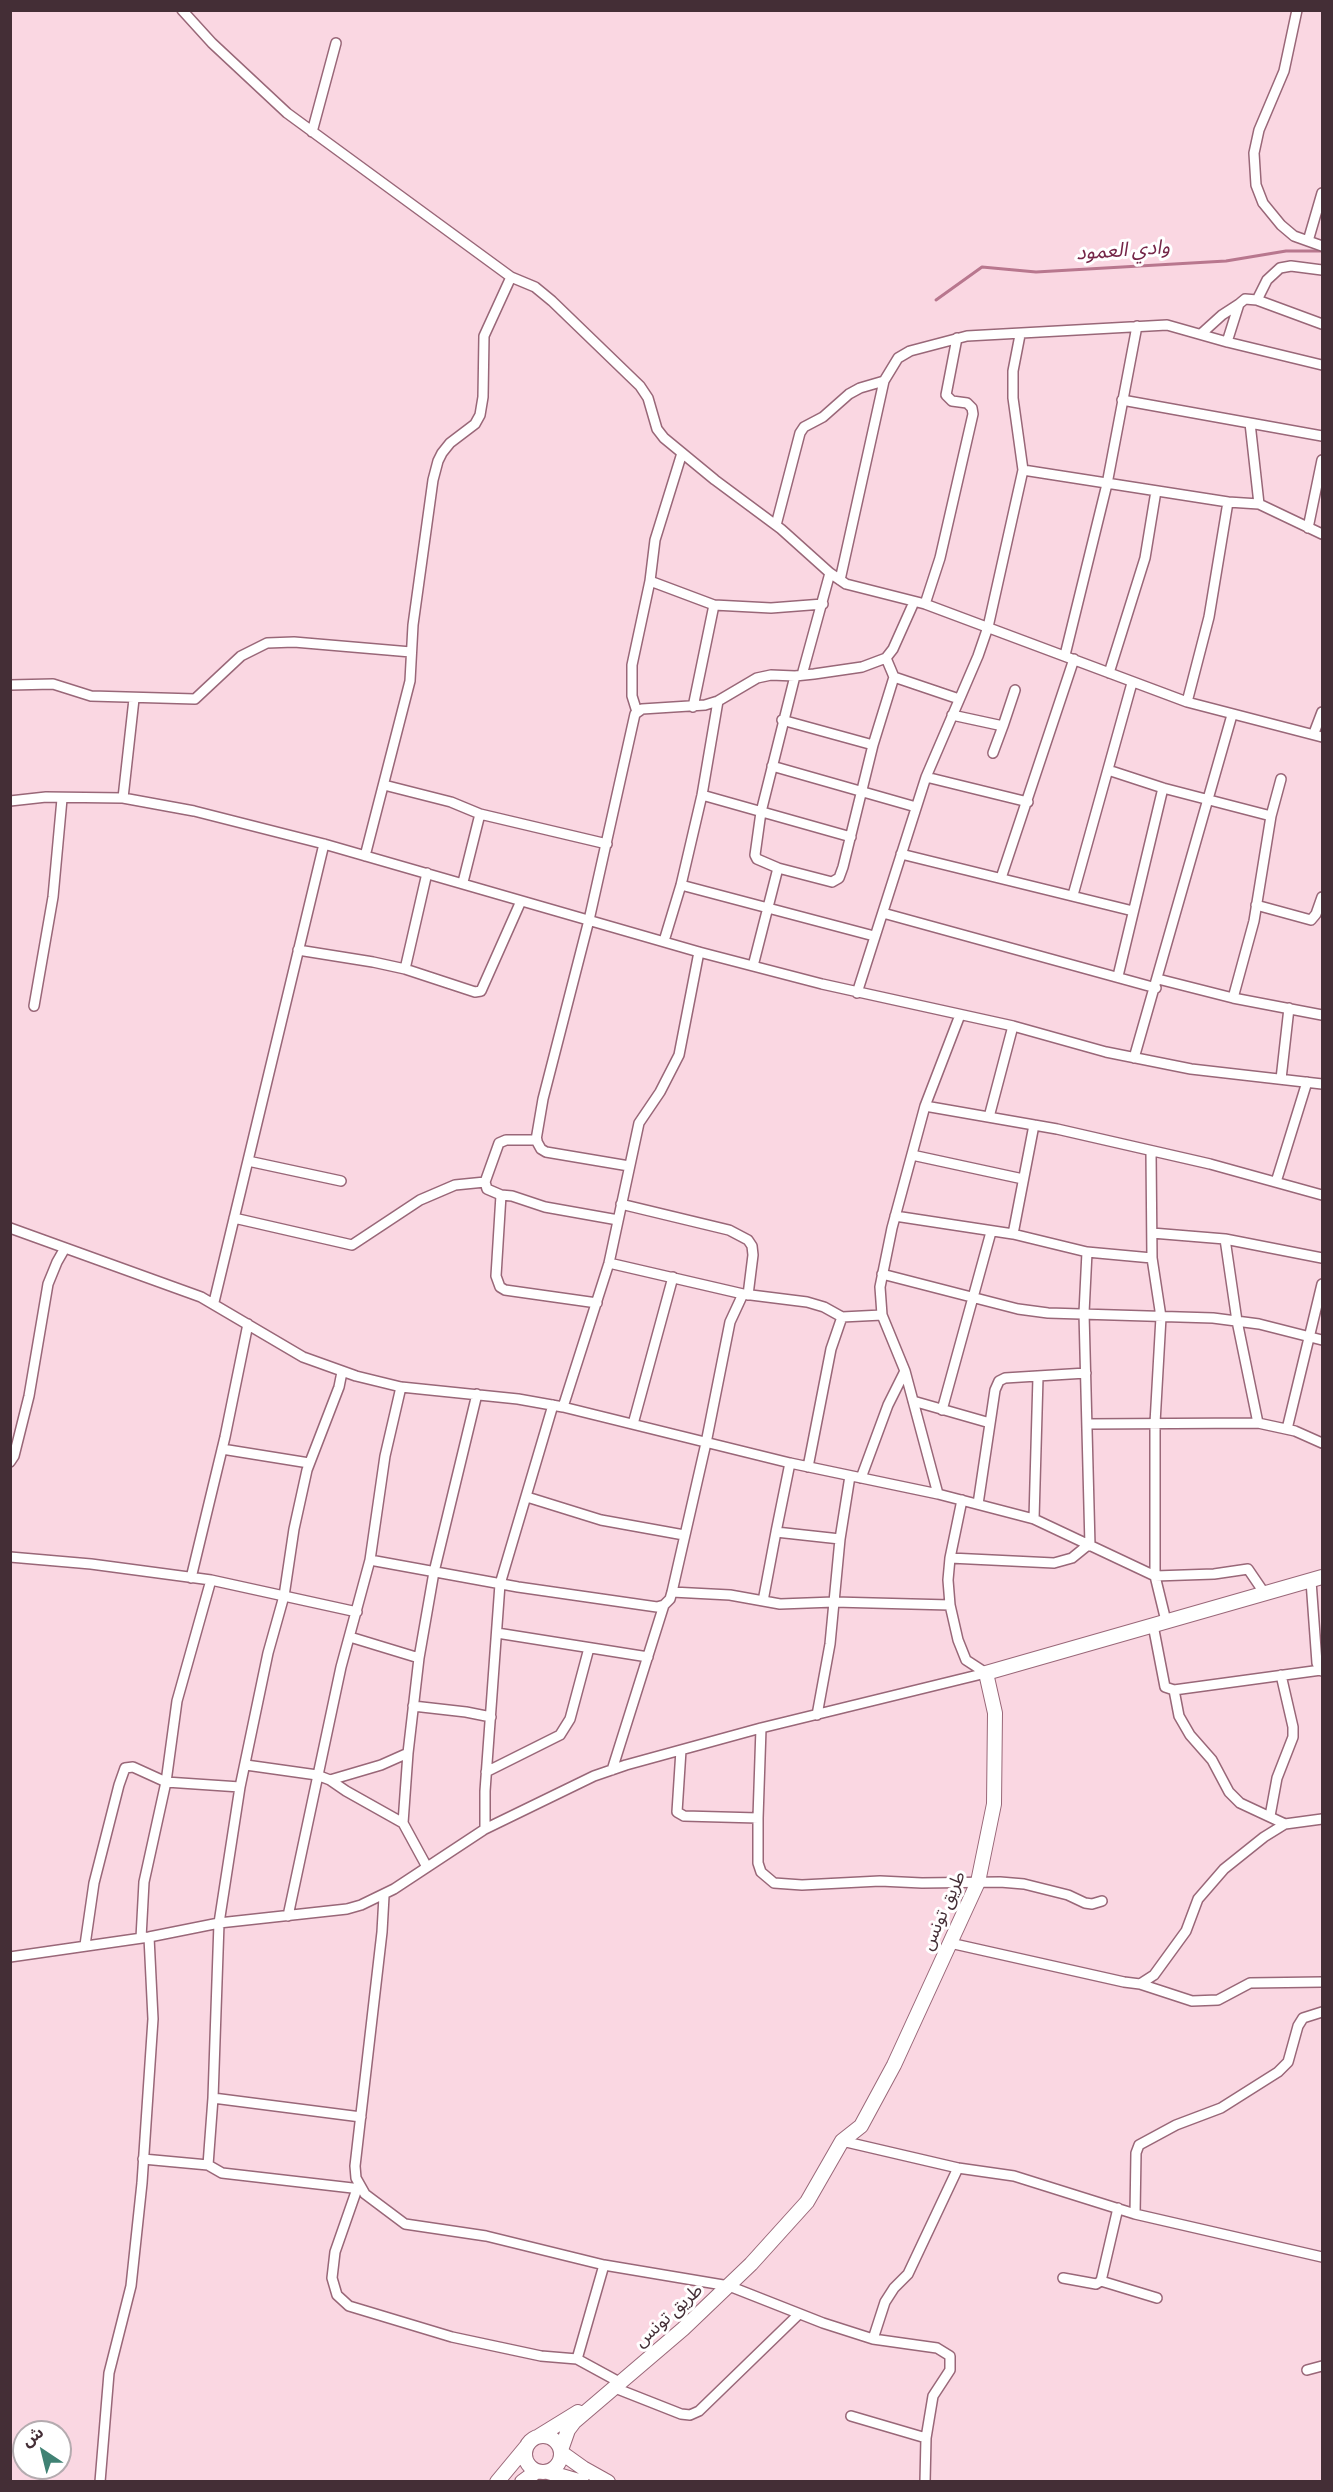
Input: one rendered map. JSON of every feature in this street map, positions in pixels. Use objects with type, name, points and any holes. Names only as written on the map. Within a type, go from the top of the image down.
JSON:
[{"type":"main road","points":[[986,1672],[1317,1579]]},
{"type":"main road","name":"طريق تونس","points":[[522,2481],[558,2465],[568,2430],[574,2422],[729,2286],[807,2202],[842,2141],[861,2126],[894,2065],[978,1882],[994,1804],[995,1713],[986,1672]]},
{"type":"main road","name":"طريق تونس","points":[[497,2481],[526,2447],[539,2436],[614,2388]]},
{"type":"main road","points":[[539,2436],[555,2440],[561,2451],[583,2469],[608,2481]]},
{"type":"main road","points":[[526,2447],[525,2458],[528,2464],[542,2471],[582,2481]]},
{"type":"street","points":[[182,10],[212,43],[287,113],[511,277],[535,287],[552,301],[630,375],[648,398],[657,429],[682,453],[776,525],[840,580],[872,592],[925,604],[1069,657],[1132,683],[1232,715],[1318,735],[1323,712]]},
{"type":"street","points":[[1297,10],[1284,71],[1259,130],[1254,153],[1256,185],[1263,204],[1281,225],[1294,236],[1323,246]]},
{"type":"street","points":[[312,132],[336,43]]},
{"type":"street","points":[[1308,241],[1323,193]]},
{"type":"street","points":[[1257,300],[1267,280],[1280,268],[1299,266],[1323,270]]},
{"type":"street","points":[[365,856],[410,681],[411,652],[427,512],[438,461],[450,443],[475,424],[480,415],[483,397],[484,336],[511,277]]},
{"type":"street","points":[[1201,334],[1245,299],[1257,300],[1323,324]]},
{"type":"street","points":[[1227,342],[1239,304]]},
{"type":"street","points":[[840,580],[884,381],[898,358],[910,351],[957,338],[1167,325],[1323,365]]},
{"type":"street","points":[[1001,878],[1028,802],[1069,657],[1107,484],[1137,326]]},
{"type":"street","points":[[857,993],[926,777],[988,627],[1023,470],[1013,398],[1013,371],[1020,335]]},
{"type":"street","points":[[925,604],[940,558],[973,414],[972,408],[967,403],[952,401],[946,395],[957,338]]},
{"type":"street","points":[[776,525],[800,433],[804,427],[823,417],[849,394],[884,381]]},
{"type":"street","points":[[1122,400],[1323,436]]},
{"type":"street","points":[[1250,423],[1259,504]]},
{"type":"street","points":[[629,1166],[546,1152],[541,1149],[536,1132],[589,920],[637,712],[632,696],[632,665],[650,581],[655,540],[682,453]]},
{"type":"street","points":[[1308,528],[1323,460]]},
{"type":"street","points":[[1023,470],[1228,502],[1259,504],[1323,534]]},
{"type":"street","points":[[1109,673],[1144,558],[1156,491]]},
{"type":"street","points":[[1187,702],[1209,617],[1228,502]]},
{"type":"street","points":[[830,573],[823,604],[782,720],[761,812],[755,855],[757,859],[778,868],[832,882],[839,878],[873,745],[894,677],[886,658]]},
{"type":"street","points":[[650,581],[714,604],[771,608],[823,604]]},
{"type":"street","points":[[637,712],[693,707],[717,701],[757,678],[771,675],[799,676],[862,667],[886,658],[893,649],[914,602]]},
{"type":"street","points":[[693,707],[714,604]]},
{"type":"street","points":[[10,685],[53,684],[81,694],[134,699],[195,699],[242,656],[267,643],[294,642],[411,652]]},
{"type":"street","points":[[894,677],[959,699]]},
{"type":"street","points":[[1073,895],[1132,683]]},
{"type":"street","points":[[993,753],[1015,690]]},
{"type":"street","points":[[123,798],[134,699]]},
{"type":"street","points":[[664,941],[681,885],[702,795],[717,701]]},
{"type":"street","points":[[952,715],[1003,726]]},
{"type":"street","points":[[1134,1058],[1232,715]]},
{"type":"street","points":[[782,720],[873,745]]},
{"type":"street","points":[[772,766],[916,807]]},
{"type":"street","points":[[1108,770],[1163,788],[1271,816]]},
{"type":"street","points":[[926,777],[1028,802]]},
{"type":"street","points":[[1233,998],[1256,905],[1271,816],[1281,779]]},
{"type":"street","points":[[384,785],[451,802],[480,814],[607,844]]},
{"type":"street","points":[[1118,976],[1163,788]]},
{"type":"street","points":[[702,795],[851,837]]},
{"type":"street","points":[[10,801],[46,797],[123,798],[194,811],[463,882],[521,902],[857,993],[1013,1026],[1134,1058],[1191,1069],[1323,1084]]},
{"type":"street","points":[[34,1006],[53,897],[63,799]]},
{"type":"street","points":[[463,882],[480,814]]},
{"type":"street","points":[[214,1302],[324,844]]},
{"type":"street","points":[[901,854],[1133,910]]},
{"type":"street","points":[[753,966],[778,868]]},
{"type":"street","points":[[405,969],[427,873]]},
{"type":"street","points":[[681,885],[767,910],[874,936]]},
{"type":"street","points":[[1256,905],[1311,920],[1323,897]]},
{"type":"street","points":[[298,950],[405,969],[475,992],[481,991],[521,902]]},
{"type":"street","points":[[883,913],[1118,976],[1323,1015]]},
{"type":"street","points":[[485,1829],[486,1772],[500,1584],[558,1406],[597,1303],[609,1263],[639,1123],[660,1092],[679,1055],[699,952]]},
{"type":"street","points":[[1281,1079],[1289,1008]]},
{"type":"street","points":[[938,1494],[905,1371],[882,1315],[880,1302],[882,1274],[895,1216],[925,1106],[960,1015]]},
{"type":"street","points":[[989,1117],[1013,1026]]},
{"type":"street","points":[[1276,1182],[1307,1082]]},
{"type":"street","points":[[925,1106],[1034,1125],[1210,1164],[1323,1195]]},
{"type":"street","points":[[1013,1234],[1034,1125]]},
{"type":"street","points":[[537,1140],[506,1140],[499,1143],[485,1182],[489,1190],[545,1207],[618,1220]]},
{"type":"street","points":[[1151,1152],[1152,1258],[1161,1317],[1155,1423],[1155,1576],[1165,1687],[1174,1690],[1322,1671],[1317,1663],[1317,1579]]},
{"type":"street","points":[[912,1155],[1023,1179]]},
{"type":"street","points":[[248,1161],[341,1181]]},
{"type":"street","points":[[234,1218],[352,1245],[420,1200],[455,1185],[485,1182]]},
{"type":"street","points":[[501,1195],[496,1276],[500,1287],[505,1290],[597,1303]]},
{"type":"street","points":[[612,1770],[664,1605],[670,1599],[672,1592],[706,1443],[730,1322],[746,1294],[753,1255],[752,1246],[748,1240],[729,1230],[621,1204]]},
{"type":"street","points":[[895,1216],[1013,1234],[1087,1252],[1152,1258]]},
{"type":"street","points":[[10,1228],[214,1302],[303,1357],[342,1372],[401,1387],[558,1406],[790,1463],[938,1494],[1034,1519],[1155,1576],[1214,1575],[1248,1569],[1264,1594]]},
{"type":"street","points":[[942,1410],[991,1232]]},
{"type":"street","points":[[1152,1233],[1225,1239],[1323,1258]]},
{"type":"street","points":[[1225,1239],[1237,1321],[1258,1423]]},
{"type":"street","points":[[10,1462],[15,1455],[29,1396],[48,1284],[65,1248]]},
{"type":"street","points":[[1087,1252],[1084,1313],[1089,1546]]},
{"type":"street","points":[[609,1263],[746,1294],[807,1302],[824,1307],[842,1317],[882,1315]]},
{"type":"street","points":[[882,1274],[1018,1309],[1048,1313],[1237,1321],[1259,1324],[1323,1340]]},
{"type":"street","points":[[633,1424],[673,1276]]},
{"type":"street","points":[[1287,1429],[1323,1284]]},
{"type":"street","points":[[808,1467],[831,1349],[842,1317]]},
{"type":"street","points":[[191,1578],[222,1449],[248,1324]]},
{"type":"street","points":[[861,1478],[888,1404],[905,1371]]},
{"type":"street","points":[[208,2165],[213,2098],[219,1923],[240,1787],[266,1664],[284,1596],[294,1529],[309,1463],[331,1409],[342,1372]]},
{"type":"street","points":[[978,1504],[990,1423],[999,1381],[1005,1378],[1086,1373]]},
{"type":"street","points":[[1034,1519],[1038,1377]]},
{"type":"street","points":[[288,1916],[317,1775],[370,1560],[385,1456],[401,1387]]},
{"type":"street","points":[[427,1867],[404,1822],[408,1753],[419,1658],[434,1572],[477,1395]]},
{"type":"street","points":[[913,1401],[990,1423]]},
{"type":"street","points":[[1087,1424],[1258,1423],[1287,1429],[1323,1443]]},
{"type":"street","points":[[222,1449],[309,1463]]},
{"type":"street","points":[[764,1601],[790,1463]]},
{"type":"street","points":[[817,1715],[830,1644],[840,1539],[850,1476]]},
{"type":"street","points":[[527,1497],[601,1520],[684,1535]]},
{"type":"street","points":[[962,1500],[950,1558],[948,1580],[950,1605],[958,1640],[966,1660],[986,1672]]},
{"type":"street","points":[[776,1532],[840,1539]]},
{"type":"street","points":[[950,1558],[1054,1563],[1072,1558],[1089,1546]]},
{"type":"street","points":[[10,1557],[91,1564],[211,1580],[357,1612]]},
{"type":"street","points":[[370,1560],[500,1584],[657,1606],[664,1605]]},
{"type":"street","points":[[100,2481],[109,2373],[131,2286],[143,2159],[153,2019],[145,1937],[144,1882],[166,1782],[170,1737],[181,1681],[211,1580]]},
{"type":"street","points":[[672,1592],[730,1595],[780,1604],[834,1602],[950,1605]]},
{"type":"street","points":[[497,1633],[648,1657]]},
{"type":"street","points":[[350,1637],[419,1658]]},
{"type":"street","points":[[486,1772],[560,1735],[570,1719],[589,1648]]},
{"type":"street","points":[[10,1957],[145,1937],[219,1923],[347,1909],[384,1896],[485,1829],[532,1804],[612,1770],[761,1728],[986,1672]]},
{"type":"street","points":[[1270,1816],[1277,1778],[1293,1737],[1293,1727],[1281,1675]]},
{"type":"street","points":[[1174,1690],[1179,1716],[1190,1735],[1212,1760],[1229,1792],[1240,1803],[1285,1824]]},
{"type":"street","points":[[413,1706],[466,1712],[491,1718]]},
{"type":"street","points":[[761,1728],[758,1863],[762,1872],[774,1882],[802,1886],[880,1881],[1024,1884],[1068,1895],[1085,1903],[1092,1904],[1102,1901]]},
{"type":"street","points":[[681,1750],[675,1807],[680,1815],[758,1818]]},
{"type":"street","points":[[330,1780],[381,1765],[408,1753]]},
{"type":"street","points":[[246,1765],[317,1775],[404,1822]]},
{"type":"street","points":[[85,1945],[94,1883],[124,1770],[129,1766],[133,1767],[166,1782],[240,1787]]},
{"type":"street","points":[[1140,1984],[1154,1975],[1186,1931],[1198,1899],[1224,1869],[1285,1824],[1323,1819]]},
{"type":"street","points":[[384,1896],[382,1932],[354,2166],[359,2189],[335,2252],[332,2278],[335,2292],[341,2300],[349,2306],[452,2337],[542,2356],[577,2359],[614,2388],[681,2414],[690,2415],[699,2411],[799,2314]]},
{"type":"street","points":[[950,1943],[1140,1984],[1192,2001],[1218,2000],[1250,1983],[1323,1982]]},
{"type":"street","points":[[1135,2214],[1136,2153],[1139,2145],[1176,2125],[1221,2108],[1269,2079],[1288,2062],[1298,2026],[1303,2018],[1323,2012]]},
{"type":"street","points":[[213,2098],[361,2117]]},
{"type":"street","points":[[842,2141],[958,2168],[1014,2176],[1135,2214],[1323,2257]]},
{"type":"street","points":[[143,2159],[208,2165],[222,2173],[359,2189],[405,2224],[486,2236],[604,2265],[729,2286],[799,2314],[873,2339],[937,2348],[950,2356],[950,2370],[933,2396],[926,2438],[925,2481]]},
{"type":"street","points":[[873,2339],[885,2302],[894,2288],[908,2274],[958,2168]]},
{"type":"street","points":[[1101,2281],[1118,2208]]},
{"type":"street","points":[[577,2359],[604,2265]]},
{"type":"street","points":[[1062,2278],[1096,2283],[1101,2281],[1157,2298]]},
{"type":"street","points":[[1307,2370],[1323,2366]]},
{"type":"street","points":[[851,2416],[926,2438]]},
{"type":"waterway","name":"وادي العمود","points":[[936,300],[982,267],[1036,272],[1226,261],[1286,251],[1322,251]]}]
